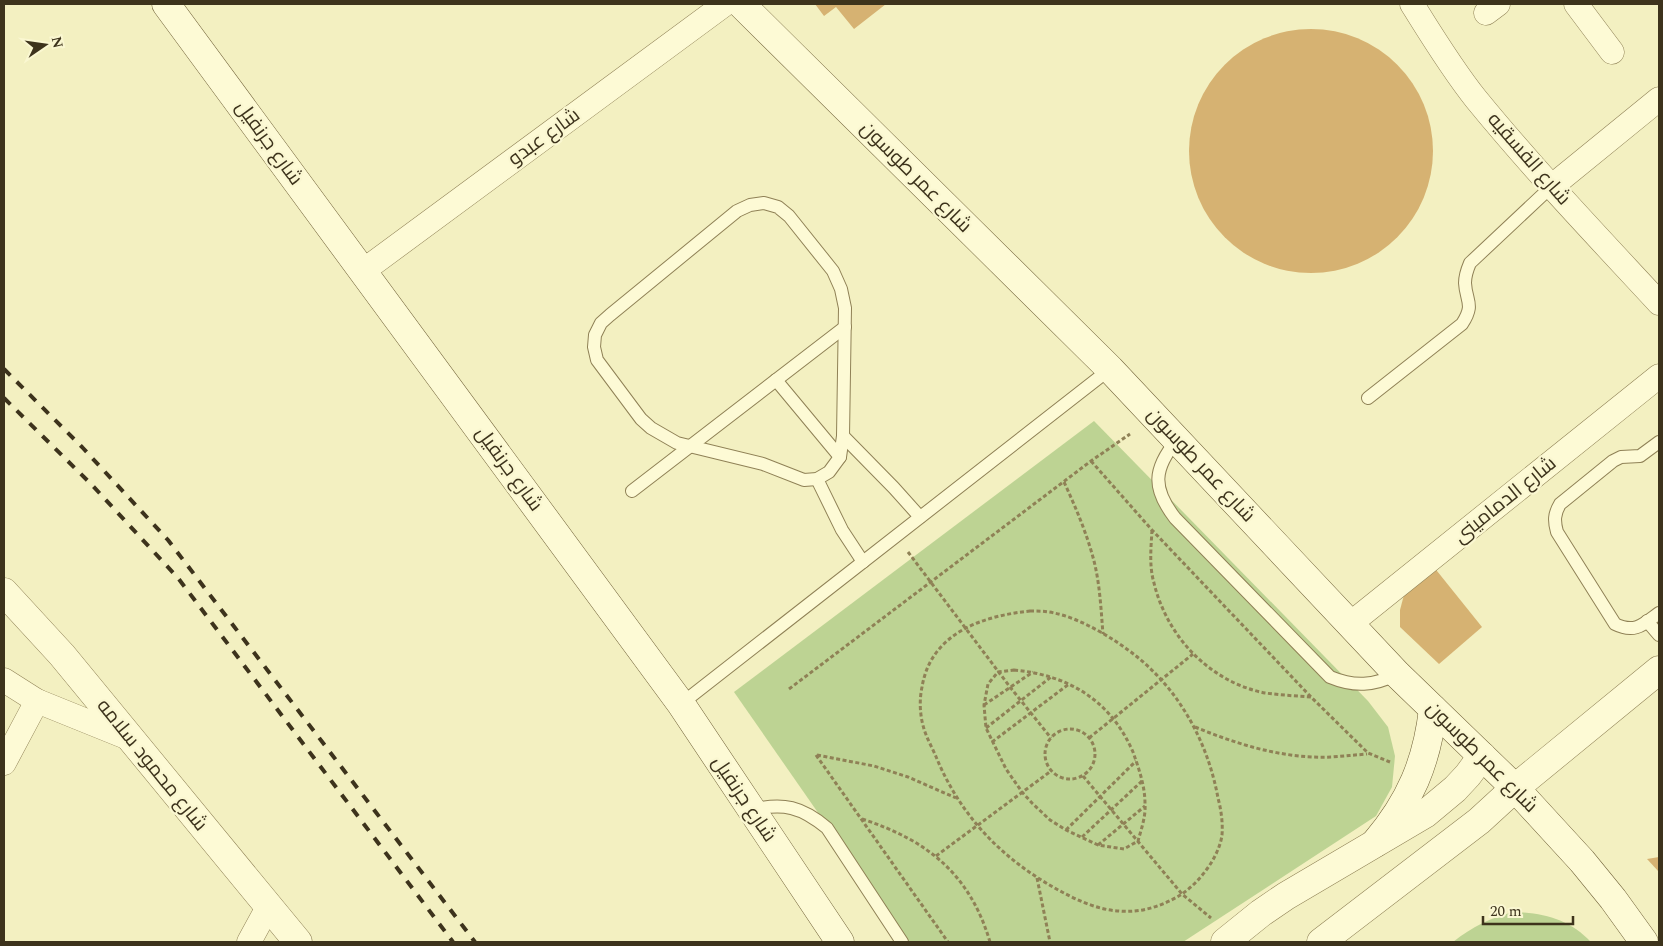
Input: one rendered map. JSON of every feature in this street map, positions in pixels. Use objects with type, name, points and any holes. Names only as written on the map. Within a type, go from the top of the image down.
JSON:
[{"type":"main road","name":"شارع جرنفيل","points":[[166,4],[681,704],[840,942]]},
{"type":"main road","name":"شارع عمر طوسون","points":[[741,4],[1110,369],[1397,674],[1515,788],[1582,861],[1613,899],[1644,942]]},
{"type":"main road","name":"شارع محمود سلامه","points":[[4,592],[62,656],[298,942]]},
{"type":"main road","points":[[1321,942],[1479,821],[1515,788],[1659,670]]},
{"type":"main road","points":[[1375,843],[1400,810],[1419,773],[1431,731],[1433,709]]},
{"type":"main road","points":[[1230,940],[1286,896],[1409,824],[1439,803],[1468,775],[1482,756]]},
{"type":"street","name":"شارع عبدو","points":[[363,271],[725,4]]},
{"type":"street","name":"شارع الفسقيه","points":[[1412,4],[1440,49],[1475,98],[1551,187],[1659,303]]},
{"type":"street","points":[[1576,4],[1612,52]]},
{"type":"street","points":[[1551,187],[1659,99]]},
{"type":"street","name":"شارع الدمامينى","points":[[1350,624],[1659,376]]},
{"type":"street","points":[[4,680],[37,701],[131,739]]},
{"type":"street","points":[[4,763],[37,701]]},
{"type":"street","points":[[249,942],[268,907]]},
{"type":"lane","points":[[1368,398],[1462,324],[1468,315],[1470,304],[1465,283],[1470,263],[1551,187]]},
{"type":"lane","points":[[764,203],[778,207],[789,216],[834,271],[841,289],[845,308],[845,327],[843,436],[840,457],[830,472],[817,479],[804,480],[763,464],[677,443],[664,437],[641,419],[597,360],[594,347],[595,335],[601,323],[737,211],[750,204],[764,203]]},
{"type":"lane","points":[[632,491],[845,327]]},
{"type":"lane","points":[[681,704],[1110,369]]},
{"type":"lane","points":[[776,380],[840,457]]},
{"type":"lane","points":[[843,436],[920,517]]},
{"type":"lane","points":[[1177,440],[1166,453],[1159,470],[1159,487],[1164,504],[1175,518],[1330,677],[1343,682],[1364,684],[1384,680],[1397,674]]},
{"type":"lane","points":[[1659,442],[1640,456],[1621,458],[1614,461],[1560,504],[1555,512],[1554,522],[1557,532],[1615,624],[1623,628],[1632,629],[1640,627],[1659,613]]},
{"type":"lane","points":[[817,479],[842,530],[863,562]]},
{"type":"lane","points":[[1648,622],[1659,635]]},
{"type":"lane","points":[[752,810],[768,806],[784,806],[800,810],[815,818],[827,828],[902,942]]},
{"type":"path","points":[[788,689],[1154,416]]},
{"type":"path","points":[[1064,482],[1083,526],[1094,563],[1100,598],[1103,634]]},
{"type":"path","points":[[1152,530],[1150,562],[1160,602],[1168,621],[1193,654],[1209,668],[1246,687],[1265,693],[1311,697]]},
{"type":"path","points":[[896,536],[1050,738]]},
{"type":"path","points":[[1030,611],[1055,613],[1084,624],[1103,634],[1137,657],[1161,680],[1180,703],[1206,753],[1215,780],[1220,807],[1222,835],[1208,868],[1182,894],[1166,903],[1135,911],[1103,909],[1074,898],[1037,878],[997,846],[978,826],[942,772],[924,728],[920,712],[920,695],[923,679],[936,652],[954,634],[988,618],[1006,613],[1030,611]]},
{"type":"path","points":[[1089,738],[1193,654]]},
{"type":"path","points":[[1014,670],[1033,672],[1052,676],[1086,693],[1113,718],[1126,737],[1142,780],[1146,805],[1138,841],[1124,849],[1098,845],[1050,820],[1022,792],[1006,769],[992,742],[986,728],[984,705],[988,684],[998,672],[1014,670]]},
{"type":"path","points":[[984,705],[1033,672]]},
{"type":"path","points":[[986,728],[1052,676]]},
{"type":"path","points":[[992,742],[1069,683]]},
{"type":"path","points":[[1194,727],[1226,740],[1259,750],[1293,755],[1330,757],[1368,754]]},
{"type":"path","points":[[1065,729],[1074,729],[1083,732],[1089,738],[1094,746],[1095,754],[1094,763],[1090,770],[1083,776],[1075,779],[1066,779],[1051,771],[1046,763],[1045,754],[1050,738],[1057,732],[1065,729]]},
{"type":"path","points":[[948,942],[816,755],[874,766],[908,777],[958,798]]},
{"type":"path","points":[[1066,830],[1136,761]]},
{"type":"path","points":[[936,856],[1051,771]]},
{"type":"path","points":[[1083,776],[1182,894],[1230,940]]},
{"type":"path","points":[[1082,837],[1142,780]]},
{"type":"path","points":[[1098,845],[1146,805]]},
{"type":"path","points":[[862,819],[888,827],[913,840],[936,856],[956,876],[972,899],[985,924],[990,942]]},
{"type":"path","points":[[1037,878],[1050,942]]},
{"type":"green space","points":[[1094,421],[1368,701],[1388,727],[1395,756],[1392,787],[1376,816],[1183,942],[908,942],[734,692]]},
{"type":"green space","points":[[1515,912],[1537,914],[1556,919],[1574,928],[1591,942],[1453,942],[1482,923]]},
{"type":"building","points":[[815,4],[886,4],[854,29],[836,7],[824,16]]},
{"type":"building","points":[[1311,29],[1335,32],[1358,39],[1379,50],[1397,65],[1412,83],[1423,104],[1430,127],[1433,151],[1430,175],[1423,198],[1412,219],[1397,237],[1379,252],[1358,263],[1335,270],[1311,273],[1287,270],[1264,263],[1243,252],[1225,237],[1210,219],[1199,198],[1192,175],[1189,151],[1192,127],[1199,104],[1210,83],[1225,65],[1243,50],[1264,39],[1287,32]]},
{"type":"building","points":[[1433,566],[1482,627],[1439,664],[1400,627],[1400,610],[1405,591]]},
{"type":"building","points":[[1659,857],[1659,872],[1647,859]]},
{"type":"railway","points":[[4,369],[82,447],[168,540],[475,942]]},
{"type":"railway","points":[[4,398],[92,485],[178,578],[453,942]]}]
